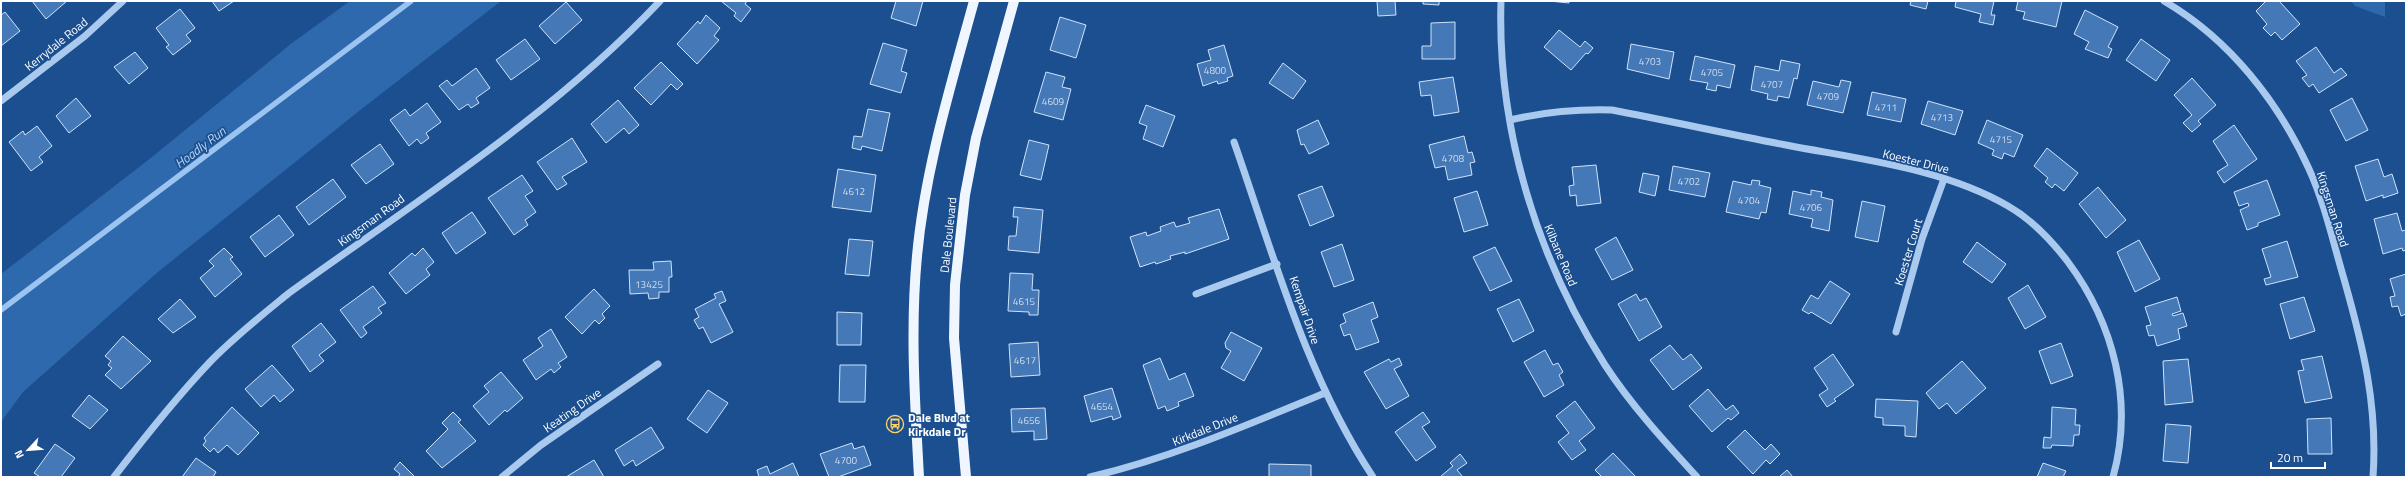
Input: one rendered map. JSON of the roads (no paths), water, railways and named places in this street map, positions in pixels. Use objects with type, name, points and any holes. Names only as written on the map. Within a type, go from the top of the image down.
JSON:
[{"type":"main road","points":[[919,477],[913,324],[917,255],[928,185],[940,124],[974,1]]},
{"type":"main road","name":"Dale Boulevard","points":[[966,477],[954,346],[955,285],[965,195],[976,138],[1014,1]]},
{"type":"street","name":"Kerrydale Road","points":[[1,101],[85,36],[123,1]]},
{"type":"street","name":"Kingsman Road","points":[[114,477],[171,405],[210,362],[253,322],[289,293],[534,117],[586,74],[660,1]]},
{"type":"street","name":"Kilbane Road","points":[[1501,1],[1501,34],[1510,120],[1522,177],[1537,226],[1556,275],[1579,321],[1625,393],[1697,477]]},
{"type":"street","name":"Kingsman Road","points":[[2164,1],[2216,38],[2239,61],[2270,99],[2292,134],[2310,170],[2361,338],[2368,372],[2374,414],[2373,477]]},
{"type":"street","name":"Koester Drive","points":[[1510,120],[1543,112],[1612,110],[1856,158],[1944,179],[1975,190],[2009,206],[2034,225],[2057,248],[2076,273],[2098,311],[2110,340],[2118,371],[2122,408],[2119,443],[2113,477]]},
{"type":"street","name":"Kempair Drive","points":[[1234,142],[1306,349],[1325,393],[1350,442],[1373,477]]},
{"type":"street","name":"Koester Court","points":[[1896,332],[1922,239],[1944,179]]},
{"type":"street","points":[[1196,294],[1277,264]]},
{"type":"street","name":"Keating Drive","points":[[502,477],[542,444],[658,364]]},
{"type":"street","name":"Kirkdale Drive","points":[[1090,477],[1132,467],[1183,451],[1325,393]]},
{"type":"waterway","name":"Hoadly Run","points":[[1,310],[411,1]]},
{"type":"place","name":"Dale Blvd at Kirkdale Dr","points":[[895,424]]}]
